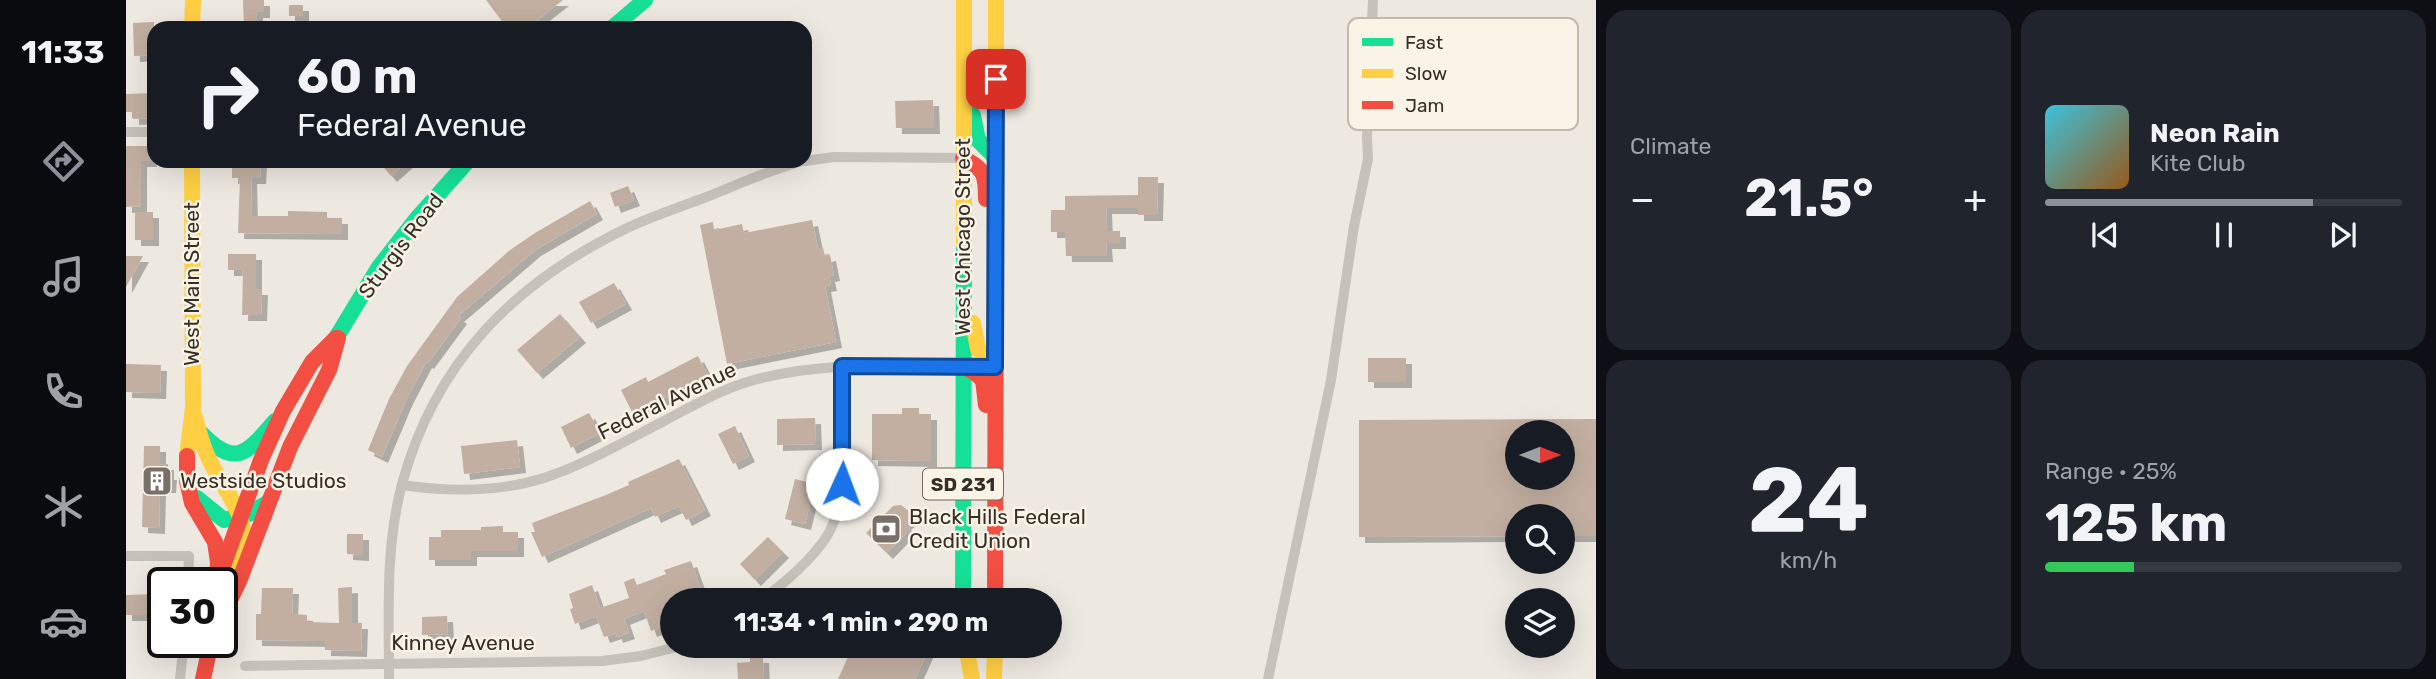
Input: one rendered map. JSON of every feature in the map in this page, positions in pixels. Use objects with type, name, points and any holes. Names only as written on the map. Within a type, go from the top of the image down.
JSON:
[{"type":"main road","points":[[192,21],[193,0]]},
{"type":"main road","points":[[620,21],[645,0]]},
{"type":"main road","name":"West Chicago Street","points":[[963,588],[964,0]]},
{"type":"main road","name":"West Chicago Street","points":[[995,588],[996,0]]},
{"type":"main road","points":[[964,25],[972,74],[976,139],[984,150],[996,158]]},
{"type":"main road","points":[[964,158],[981,168],[986,180],[986,249],[996,288]]},
{"type":"main road","name":"West Main Street","points":[[191,168],[193,407],[187,453],[187,481],[192,503],[215,542],[218,567]]},
{"type":"main road","name":"Sturgis Road","points":[[238,583],[267,503],[290,447],[328,370],[339,335],[379,267],[418,217],[462,168]]},
{"type":"main road","points":[[964,255],[972,278],[974,345],[983,358],[995,367]]},
{"type":"main road","name":"Sturgis Road","points":[[223,567],[261,460],[283,411],[312,362],[339,335]]},
{"type":"main road","points":[[963,367],[983,380],[986,394],[984,445],[995,498]]},
{"type":"main road","name":"West Main Street","points":[[193,407],[210,462],[241,517]]},
{"type":"main road","points":[[198,428],[220,451],[240,455],[256,443],[283,411]]},
{"type":"main road","points":[[187,481],[203,505],[224,520],[249,514],[267,503]]},
{"type":"main road","points":[[234,567],[244,534],[241,517]]},
{"type":"main road","points":[[203,679],[208,658]]},
{"type":"main road","points":[[962,679],[963,658]]},
{"type":"main road","points":[[967,658],[972,679]]},
{"type":"main road","points":[[995,658],[995,679]]},
{"type":"street","points":[[1372,18],[1373,0]]},
{"type":"street","points":[[1268,679],[1331,380],[1354,226],[1368,159],[1367,130]]},
{"type":"street","points":[[126,132],[147,132]]},
{"type":"street","points":[[812,160],[834,157],[996,158]]},
{"type":"street","points":[[389,679],[390,557],[402,485],[424,424],[454,369],[487,327],[526,289],[572,258],[628,228],[786,168]]},
{"type":"street","points":[[775,588],[819,548],[835,520],[840,503],[843,464],[842,366]]},
{"type":"street","name":"Federal Avenue","points":[[402,485],[435,489],[478,489],[542,479],[585,462],[716,394],[780,373],[842,366],[995,367]]},
{"type":"street","points":[[126,556],[189,556],[189,567]]},
{"type":"street","name":"Kinney Avenue","points":[[245,666],[602,662],[660,651]]},
{"type":"street","points":[[180,679],[182,658]]},
{"type":"building","points":[[243,0],[264,0],[264,12],[257,12],[257,21],[244,21]]},
{"type":"building","points":[[486,0],[563,0],[536,21],[502,21]]},
{"type":"building","points":[[289,5],[303,5],[303,16],[289,16]]},
{"type":"building","points":[[147,22],[147,55],[134,56],[133,23]]},
{"type":"building","points":[[147,93],[147,118],[133,119],[133,112],[126,112],[126,94]]},
{"type":"building","points":[[933,100],[934,128],[896,128],[895,101]]},
{"type":"building","points":[[126,146],[147,146],[147,161],[141,161],[141,206],[126,207]]},
{"type":"building","points":[[232,168],[261,168],[260,178],[251,178],[252,216],[288,216],[288,211],[327,212],[327,218],[342,218],[342,234],[238,233],[240,178],[232,178]]},
{"type":"building","points":[[384,168],[400,168],[391,176]]},
{"type":"building","points":[[1138,177],[1158,177],[1157,215],[1138,215],[1138,208],[1106,208],[1107,231],[1120,231],[1120,243],[1106,243],[1107,256],[1066,256],[1065,232],[1051,232],[1051,210],[1065,210],[1065,196],[1138,195]]},
{"type":"building","points":[[628,186],[634,200],[615,207],[610,193]]},
{"type":"building","points":[[590,201],[597,214],[535,250],[458,316],[461,318],[428,363],[426,362],[407,398],[382,457],[368,450],[389,399],[407,366],[457,297],[510,250]]},
{"type":"building","points":[[135,212],[153,212],[153,240],[135,240]]},
{"type":"building","points":[[812,220],[818,249],[823,248],[825,256],[830,255],[834,275],[829,276],[831,285],[825,286],[836,342],[727,364],[700,225],[713,222],[714,230],[742,224],[744,233]]},
{"type":"building","points":[[228,254],[256,254],[256,289],[262,289],[261,315],[242,315],[243,270],[228,270]]},
{"type":"building","points":[[126,256],[143,256],[126,287]]},
{"type":"building","points":[[614,283],[626,304],[591,323],[579,302]]},
{"type":"building","points":[[560,314],[580,337],[537,373],[517,350]]},
{"type":"building","points":[[698,356],[708,376],[633,414],[621,390],[646,377],[648,382]]},
{"type":"building","points":[[1368,358],[1406,358],[1406,382],[1368,382]]},
{"type":"building","points":[[126,364],[161,365],[160,393],[126,392]]},
{"type":"building","points":[[902,408],[919,408],[919,414],[931,414],[931,461],[872,460],[872,414],[902,414]]},
{"type":"building","points":[[589,413],[600,433],[571,448],[561,427]]},
{"type":"building","points":[[815,418],[816,444],[777,445],[777,419]]},
{"type":"building","points":[[1596,419],[1596,536],[1575,536],[1575,504],[1505,504],[1505,536],[1359,537],[1359,420]]},
{"type":"building","points":[[735,426],[749,456],[733,464],[718,434]]},
{"type":"building","points":[[517,440],[520,467],[464,474],[461,446]]},
{"type":"building","name":"Westside Studios","points":[[144,446],[160,446],[160,464],[168,464],[168,474],[171,474],[170,487],[160,487],[159,528],[142,527]]},
{"type":"building","points":[[679,459],[705,510],[686,520],[679,506],[655,517],[651,508],[542,557],[531,532],[535,532],[532,523],[629,485],[628,482]]},
{"type":"building","points":[[795,479],[815,484],[805,524],[785,519]]},
{"type":"building","name":"Black Hills Federal Credit Union","points":[[901,505],[910,512],[910,520],[905,524],[910,529],[887,553],[866,533],[893,506]]},
{"type":"building","points":[[503,526],[503,532],[518,532],[518,551],[471,551],[471,560],[429,560],[429,537],[441,537],[441,530],[481,530],[481,527]]},
{"type":"building","points":[[347,534],[363,534],[363,555],[347,554]]},
{"type":"building","points":[[768,537],[783,552],[755,580],[740,564]]},
{"type":"building","points":[[691,561],[701,588],[660,588],[660,628],[651,631],[644,611],[624,619],[629,633],[617,637],[616,633],[604,637],[596,616],[575,624],[569,594],[592,585],[600,608],[629,598],[624,582],[634,578],[637,585],[666,574],[664,570]]},
{"type":"building","points":[[352,587],[352,623],[362,623],[361,651],[325,650],[325,641],[256,640],[256,614],[261,614],[262,588],[293,588],[292,614],[307,615],[307,622],[339,623],[338,588]]},
{"type":"building","points":[[147,594],[147,615],[126,615],[126,595]]},
{"type":"building","points":[[447,616],[448,634],[422,635],[422,617]]},
{"type":"building","points":[[750,658],[763,658],[764,679],[738,679],[737,663],[750,662]]},
{"type":"building","points":[[848,658],[925,658],[915,679],[838,679]]},
{"type":"traffic: fast","points":[[620,21],[645,0]]},
{"type":"traffic: fast","points":[[973,115],[978,140],[996,158]]},
{"type":"traffic: fast","points":[[336,338],[379,267],[418,217],[462,168]]},
{"type":"traffic: fast","points":[[963,588],[964,244]]},
{"type":"traffic: fast","points":[[201,433],[223,451],[241,452],[257,441],[275,421]]},
{"type":"traffic: fast","points":[[197,498],[224,520],[249,514],[267,503]]},
{"type":"traffic: slow","points":[[192,21],[193,0]]},
{"type":"traffic: slow","points":[[964,0],[964,244]]},
{"type":"traffic: slow","points":[[996,0],[996,231]]},
{"type":"traffic: slow","points":[[187,456],[193,407],[192,168]]},
{"type":"traffic: slow","points":[[973,323],[978,349],[995,367]]},
{"type":"traffic: slow","points":[[195,417],[207,454],[242,524],[244,534],[235,567]]},
{"type":"traffic: slow","points":[[968,658],[972,679]]},
{"type":"traffic: slow","points":[[994,679],[995,658]]},
{"type":"traffic: jam","points":[[963,158],[983,174],[986,199]]},
{"type":"traffic: jam","points":[[995,588],[996,231]]},
{"type":"traffic: jam","points":[[223,567],[261,460],[283,411],[312,362],[336,338]]},
{"type":"traffic: jam","points":[[238,583],[290,447],[329,370],[338,338]]},
{"type":"traffic: jam","points":[[963,367],[983,380],[986,405]]},
{"type":"traffic: jam","points":[[187,456],[187,481],[192,503],[215,542],[218,567]]},
{"type":"traffic: jam","points":[[203,679],[208,658]]},
{"type":"place","name":"Westside Studios","points":[[157,481]]},
{"type":"place","name":"Black Hills Federal Credit Union","points":[[886,529]]},
{"type":"route","points":[[842,484],[842,366],[995,367],[996,79]]}]
